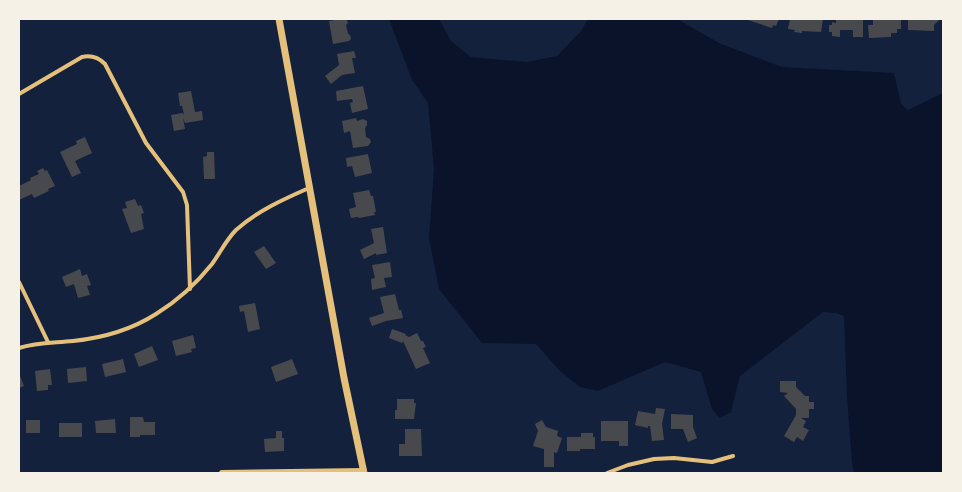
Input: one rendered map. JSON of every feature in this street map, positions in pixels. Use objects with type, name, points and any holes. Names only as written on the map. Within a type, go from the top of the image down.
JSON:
[{"type":"main road","points":[[279,19],[344,378],[364,472]]},
{"type":"street","points":[[19,94],[82,57],[96,57],[103,62],[146,143],[183,192],[187,205],[190,288]]},
{"type":"street","points":[[19,348],[48,342],[89,339],[122,330],[154,316],[190,288],[212,264],[230,237],[244,223],[264,210],[310,188]]},
{"type":"street","points":[[19,282],[48,342]]},
{"type":"street","points":[[607,473],[628,465],[654,459],[674,458],[712,462],[733,456]]},
{"type":"street","points":[[222,473],[364,472]]},
{"type":"water","points":[[389,19],[439,19],[451,41],[471,57],[527,62],[557,56],[581,31],[588,19],[677,19],[719,43],[782,67],[894,73],[901,104],[908,110],[943,93],[943,473],[854,473],[847,396],[844,316],[836,313],[823,312],[740,376],[731,412],[720,418],[712,409],[701,372],[665,362],[598,391],[580,387],[560,371],[536,344],[482,343],[439,289],[429,238],[434,169],[428,103],[412,80]]},
{"type":"building","points":[[341,19],[347,20],[348,23],[346,25],[351,39],[349,41],[333,44],[329,21]]},
{"type":"building","points":[[748,19],[779,19],[776,26],[773,25],[772,28]]},
{"type":"building","points":[[790,19],[823,19],[821,32],[794,32],[795,30],[788,29]]},
{"type":"building","points":[[836,19],[863,19],[863,37],[853,37],[853,30],[840,30],[840,37],[832,36],[832,32],[829,32],[829,25],[832,25],[832,22],[836,23]]},
{"type":"building","points":[[901,19],[901,29],[897,29],[897,33],[891,33],[891,37],[869,38],[868,25],[873,25],[873,20]]},
{"type":"building","points":[[908,19],[940,19],[934,25],[934,31],[908,30]]},
{"type":"building","points":[[354,51],[356,58],[352,58],[355,73],[342,75],[331,84],[325,76],[339,65],[337,54]]},
{"type":"building","points":[[363,86],[368,109],[352,113],[350,103],[353,102],[352,99],[337,101],[336,91]]},
{"type":"building","points":[[191,91],[195,112],[202,111],[203,120],[185,123],[183,118],[185,129],[174,131],[171,115],[184,114],[182,106],[180,106],[178,93]]},
{"type":"building","points":[[356,118],[357,121],[363,119],[367,121],[365,128],[366,137],[370,139],[371,142],[368,146],[353,148],[350,131],[344,133],[342,121]]},
{"type":"building","points":[[85,137],[92,153],[75,161],[81,173],[72,177],[60,152],[77,144],[76,141]]},
{"type":"building","points":[[207,152],[214,152],[215,179],[204,179],[203,157],[207,156]]},
{"type":"building","points":[[368,154],[372,173],[355,177],[352,166],[347,167],[346,158]]},
{"type":"building","points":[[43,168],[45,171],[47,170],[55,186],[48,189],[49,191],[34,198],[32,194],[19,200],[19,186],[31,180],[30,178],[39,174],[37,171]]},
{"type":"building","points":[[369,190],[371,196],[373,196],[376,212],[374,212],[375,215],[351,218],[349,209],[356,207],[353,193]]},
{"type":"building","points":[[135,199],[138,206],[141,205],[144,213],[141,214],[144,229],[131,233],[122,209],[127,208],[125,202]]},
{"type":"building","points":[[383,227],[387,253],[376,255],[376,253],[364,259],[360,250],[374,243],[371,229]]},
{"type":"building","points":[[264,246],[276,263],[266,269],[254,252]]},
{"type":"building","points":[[390,262],[392,277],[384,278],[386,287],[372,290],[371,279],[375,278],[372,265]]},
{"type":"building","points":[[80,269],[82,276],[87,274],[91,285],[87,286],[90,295],[78,298],[74,284],[66,287],[62,277]]},
{"type":"building","points":[[395,294],[399,310],[401,310],[403,318],[386,321],[372,326],[369,318],[384,313],[380,297]]},
{"type":"building","points":[[255,303],[260,329],[248,332],[244,311],[240,312],[239,306]]},
{"type":"building","points":[[392,329],[406,334],[405,335],[409,337],[417,333],[426,347],[423,348],[430,363],[416,369],[403,341],[402,343],[389,338]]},
{"type":"building","points":[[193,335],[196,348],[191,349],[192,352],[176,356],[172,341]]},
{"type":"building","points":[[152,346],[158,360],[139,367],[134,354]]},
{"type":"building","points":[[123,359],[126,372],[105,377],[102,364]]},
{"type":"building","points":[[292,359],[298,374],[276,382],[271,367]]},
{"type":"building","points":[[86,367],[87,381],[68,383],[67,369]]},
{"type":"building","points":[[50,369],[52,385],[48,385],[48,390],[37,391],[35,371]]},
{"type":"building","points":[[19,373],[24,386],[19,388]]},
{"type":"building","points":[[780,381],[796,381],[796,387],[805,396],[809,396],[809,402],[814,402],[814,409],[809,409],[809,418],[801,418],[806,421],[803,427],[809,430],[803,441],[797,437],[794,442],[784,436],[796,415],[796,409],[784,396],[788,393],[780,392]]},
{"type":"building","points":[[397,399],[414,399],[414,403],[416,403],[414,419],[395,419]]},
{"type":"building","points":[[656,408],[665,409],[662,424],[664,440],[652,441],[650,426],[648,426],[648,428],[635,425],[638,411],[655,414]]},
{"type":"building","points":[[671,414],[693,415],[693,427],[697,438],[688,442],[683,429],[671,429]]},
{"type":"building","points":[[130,417],[143,417],[144,422],[155,422],[155,435],[130,437]]},
{"type":"building","points":[[115,419],[116,433],[96,433],[95,421]]},
{"type":"building","points":[[26,420],[40,420],[40,433],[26,433]]},
{"type":"building","points":[[542,420],[546,427],[558,431],[557,436],[562,438],[557,453],[554,452],[554,467],[544,467],[544,449],[533,446],[538,431],[535,424]]},
{"type":"building","points":[[601,421],[628,421],[628,446],[619,446],[619,441],[601,441]]},
{"type":"building","points":[[59,423],[82,423],[82,437],[59,437]]},
{"type":"building","points":[[405,429],[421,429],[422,456],[399,456],[399,444],[405,444]]},
{"type":"building","points":[[276,431],[282,431],[282,438],[284,438],[284,451],[265,452],[264,439],[276,438]]},
{"type":"building","points":[[581,433],[593,433],[593,437],[595,437],[595,449],[567,451],[567,437],[581,437]]}]
